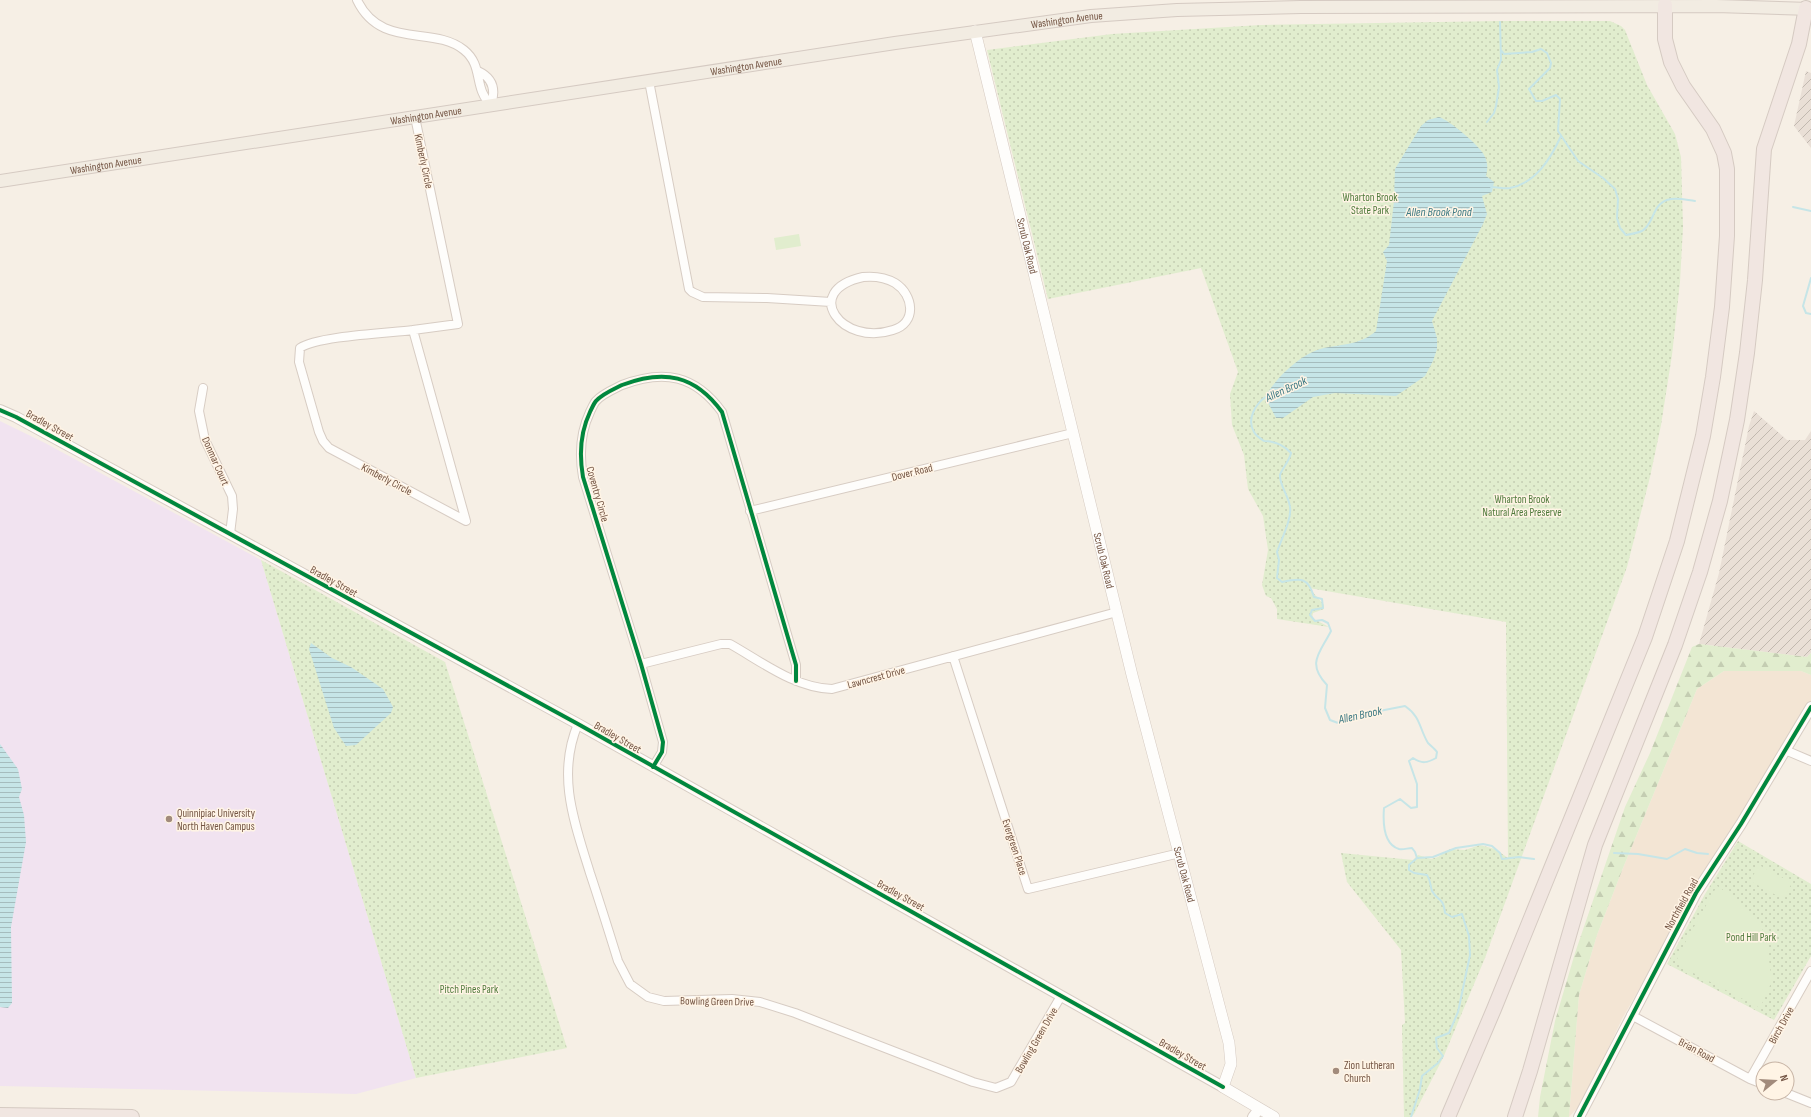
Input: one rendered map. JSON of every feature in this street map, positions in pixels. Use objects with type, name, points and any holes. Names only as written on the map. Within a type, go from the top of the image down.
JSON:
[{"type":"highway","points":[[1448,1113],[1494,1009],[1645,637],[1677,541],[1703,436],[1713,377],[1723,292],[1728,214],[1727,169],[1724,153],[1713,129],[1683,86],[1671,62],[1665,39],[1666,3]]},
{"type":"highway","points":[[1514,1117],[1530,1071],[1595,845],[1678,638],[1714,523],[1731,451],[1745,374],[1754,292],[1764,149],[1799,44],[1809,8]]},
{"type":"highway","points":[[1524,1117],[1530,1071]]},
{"type":"highway","points":[[0,1115],[132,1117]]},
{"type":"main road","name":"Washington Avenue","points":[[0,181],[975,31],[1049,21],[1177,10],[1301,7],[1666,3],[1809,8]]},
{"type":"main road","name":"Scrub Oak Road","points":[[975,31],[1116,612],[1230,1047],[1231,1064],[1223,1087]]},
{"type":"main road","points":[[1223,1087],[1256,1113],[1274,1117]]},
{"type":"street","points":[[357,0],[367,14],[390,30],[403,34],[447,41],[457,45],[470,56],[478,71],[478,82],[483,96],[491,106]]},
{"type":"street","points":[[478,71],[490,79],[494,88],[491,106]]},
{"type":"street","points":[[648,81],[689,288],[692,292],[703,296],[830,302]]},
{"type":"street","name":"Kimberly Circle","points":[[413,330],[466,521],[329,448],[323,441],[319,432],[301,369],[299,354],[300,348],[306,344],[324,340],[458,324],[415,117]]},
{"type":"street","points":[[863,277],[877,277],[895,283],[902,289],[910,301],[910,311],[909,317],[901,327],[887,332],[865,332],[852,330],[845,326],[834,315],[830,302],[834,293],[848,282],[863,277]]},
{"type":"street","name":"Coventry Circle","points":[[653,767],[662,752],[663,742],[642,664],[583,477],[580,459],[581,440],[584,427],[596,400],[615,388],[634,381],[656,376],[678,379],[694,384],[710,396],[722,412],[796,665],[796,681]]},
{"type":"street","name":"Donmar Court","points":[[203,388],[198,411],[205,440],[232,496],[233,509],[230,534]]},
{"type":"street","name":"Bradley Street","points":[[0,410],[16,417],[578,724],[1223,1087]]},
{"type":"street","name":"Dover Road","points":[[750,511],[1073,433]]},
{"type":"street","name":"Lawncrest Drive","points":[[642,664],[721,644],[730,644],[796,681],[816,688],[832,689],[1116,612]]},
{"type":"street","name":"Evergreen Place","points":[[953,656],[1028,889],[1180,853]]},
{"type":"street","name":"Northfield Road","points":[[1579,1117],[1696,893],[1741,824],[1811,707]]},
{"type":"street","name":"Bowling Green Drive","points":[[578,724],[571,745],[569,769],[568,795],[572,816],[618,962],[630,984],[648,997],[664,1001],[732,999],[766,1003],[973,1082],[996,1088],[1011,1082],[1061,996]]},
{"type":"street","points":[[1785,750],[1811,762]]},
{"type":"street","name":"Birch Drive","points":[[1750,1079],[1811,971]]},
{"type":"street","name":"Brian Road","points":[[1631,1015],[1755,1081]]},
{"type":"street","points":[[1795,1097],[1811,1103]]},
{"type":"shaded area","points":[[1806,71],[1811,73],[1811,148],[1794,126]]},
{"type":"shaded area","points":[[1754,411],[1787,440],[1805,440],[1811,431],[1811,653],[1807,657],[1699,644],[1719,573],[1749,426]]},
{"type":"shaded area","name":"Quinnipiac University North Haven Campus","points":[[0,421],[45,443],[261,560],[416,1078],[356,1094],[0,1086]]},
{"type":"shaded area","points":[[1724,671],[1801,671],[1811,675],[1811,702],[1720,847],[1622,1019],[1583,1102],[1569,1117],[1579,995],[1597,935],[1697,689]]},
{"type":"green space","name":"Wharton Brook State Park","points":[[1500,21],[1610,21],[1621,26],[1625,30],[1647,85],[1675,134],[1681,157],[1683,227],[1680,282],[1672,355],[1661,425],[1650,477],[1627,567],[1485,958],[1443,1058],[1414,1114],[1411,1117],[1404,1117],[1402,1025],[1405,1023],[1401,950],[1347,882],[1341,853],[1413,860],[1418,855],[1431,859],[1438,857],[1450,849],[1465,850],[1480,845],[1495,849],[1508,858],[1506,622],[1309,588],[1324,605],[1324,609],[1313,613],[1312,618],[1329,627],[1277,619],[1277,609],[1271,598],[1266,596],[1262,585],[1268,550],[1263,516],[1248,489],[1244,455],[1232,425],[1230,394],[1238,372],[1201,268],[1048,299],[987,50],[1112,34],[1261,25]]},
{"type":"green space","points":[[799,234],[801,246],[776,250],[774,238]]},
{"type":"green space","name":"Pitch Pines Park","points":[[261,560],[445,662],[567,1048],[416,1078]]},
{"type":"green space","points":[[1699,644],[1807,657],[1811,653],[1811,675],[1801,671],[1724,671],[1697,689],[1597,935],[1579,995],[1569,1117],[1538,1117],[1540,1097],[1555,1021],[1575,953],[1625,807],[1650,753],[1692,647]]},
{"type":"green space","name":"Pond Hill Park","points":[[1738,841],[1811,884],[1811,956],[1774,1020],[1667,964],[1705,894]]},
{"type":"green space","points":[[1759,865],[1792,883],[1783,899],[1750,881]]},
{"type":"green space","points":[[1717,886],[1735,898],[1751,913],[1765,933],[1772,981],[1760,1008],[1680,966],[1677,957]]},
{"type":"water","name":"Allen Brook Pond","points":[[1439,117],[1457,128],[1481,151],[1487,163],[1486,176],[1494,182],[1492,192],[1482,196],[1487,214],[1483,224],[1432,321],[1437,338],[1437,349],[1433,361],[1425,376],[1396,396],[1335,393],[1313,397],[1283,418],[1276,418],[1265,397],[1282,374],[1290,367],[1315,351],[1358,341],[1370,336],[1376,331],[1387,261],[1383,252],[1389,245],[1394,201],[1395,169],[1421,126],[1428,120]]},
{"type":"water","points":[[311,643],[332,658],[351,667],[383,689],[393,707],[391,713],[356,745],[346,746],[334,728],[309,649]]},
{"type":"water","points":[[0,744],[18,769],[22,789],[19,797],[24,815],[26,842],[11,927],[12,1003],[8,1008],[0,1007]]},
{"type":"waterway","name":"Allen Brook","points":[[1487,122],[1494,113],[1499,87],[1497,70],[1501,60],[1500,22]]},
{"type":"waterway","points":[[1501,50],[1504,54],[1532,52],[1541,49],[1547,53],[1551,63],[1550,68],[1529,89],[1536,101],[1542,101],[1556,95],[1560,99],[1558,131],[1578,161],[1603,178],[1615,189],[1618,199],[1617,218],[1620,228],[1626,235],[1640,232],[1646,228],[1658,206],[1662,202],[1670,199],[1695,201]]},
{"type":"waterway","name":"Allen Brook","points":[[1491,187],[1510,188],[1528,181],[1542,168],[1561,136]]},
{"type":"waterway","points":[[1793,207],[1811,211]]},
{"type":"waterway","points":[[1811,278],[1803,306],[1806,313],[1811,314]]},
{"type":"waterway","name":"Allen Brook","points":[[1267,396],[1259,403],[1253,412],[1251,422],[1254,432],[1264,441],[1279,444],[1291,453],[1289,460],[1280,475],[1280,479],[1289,503],[1290,512],[1288,523],[1277,552],[1279,560],[1277,578],[1282,582],[1303,580],[1312,590],[1314,597],[1322,599],[1323,608],[1312,610],[1310,615],[1315,621],[1322,620],[1328,623],[1331,631],[1319,652],[1316,664],[1317,670],[1327,685],[1325,708],[1330,720],[1338,723],[1364,714],[1405,706],[1414,714],[1428,743],[1437,752],[1436,758],[1430,761],[1422,762],[1413,758],[1409,761],[1417,784],[1417,807],[1411,808],[1400,799],[1384,808],[1385,832],[1390,842],[1399,849],[1412,848],[1417,858],[1409,865],[1409,870],[1414,873],[1427,875],[1432,891],[1436,897],[1442,901],[1445,913],[1452,917],[1462,914],[1469,936],[1470,955],[1458,1012],[1449,1033],[1436,1038],[1437,1048],[1443,1056],[1438,1063],[1422,1076],[1420,1089],[1411,1117]]},
{"type":"waterway","points":[[1417,858],[1433,857],[1456,848],[1483,844],[1492,846],[1500,853],[1502,859],[1519,857],[1534,859]]},
{"type":"waterway","points":[[1614,853],[1638,854],[1667,859],[1685,849],[1697,853],[1708,854]]},
{"type":"cycle path","points":[[653,767],[662,752],[663,742],[641,664],[583,477],[581,444],[584,428],[594,403],[605,394],[622,385],[637,380],[652,377],[665,377],[690,383],[701,390],[722,412],[796,665],[796,681]]},
{"type":"cycle path","points":[[0,410],[16,417],[578,724],[1223,1087]]},
{"type":"cycle path","points":[[1579,1117],[1696,893],[1741,824],[1811,707]]},
{"type":"place","name":"Quinnipiac University North Haven Campus","points":[[169,819]]},
{"type":"place","name":"Zion Lutheran Church","points":[[1336,1071]]},
{"type":"park label","name":"Wharton Brook Natural Area Preserve","points":[[1522,505]]}]
